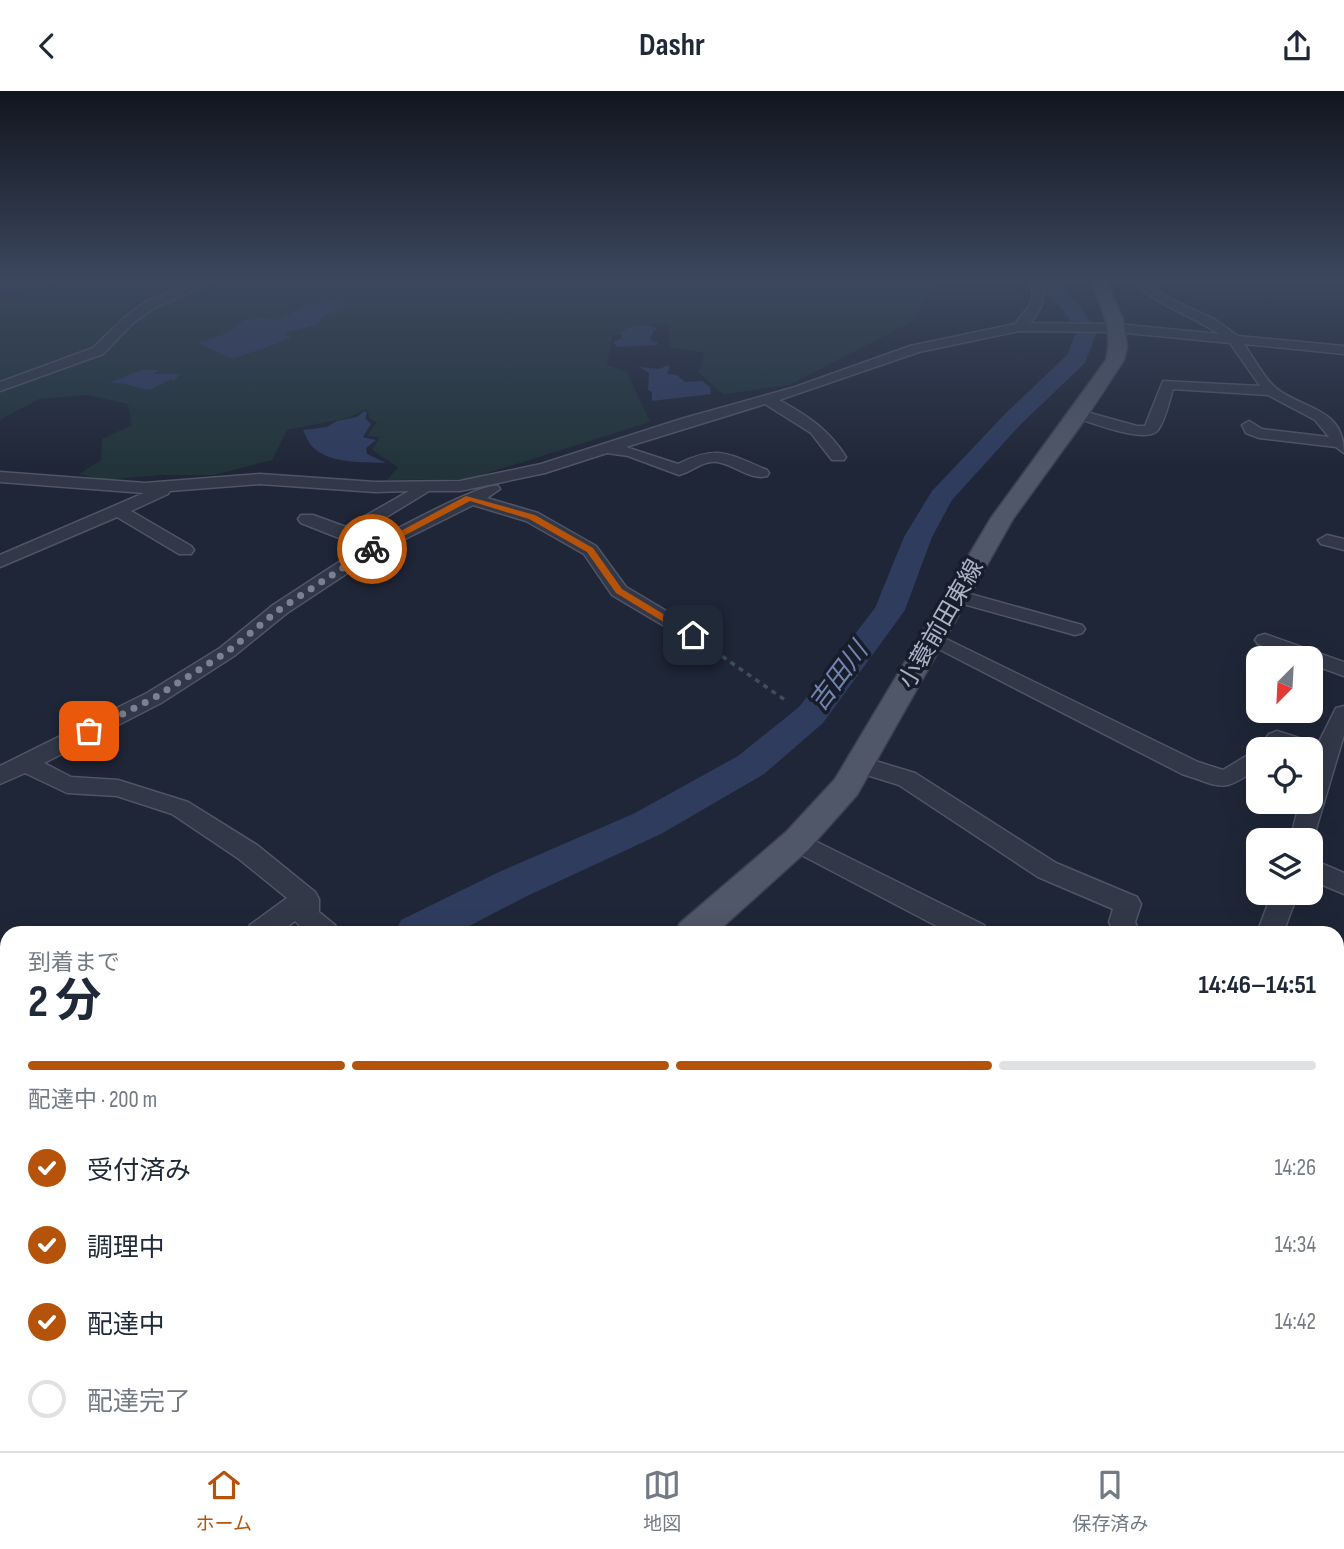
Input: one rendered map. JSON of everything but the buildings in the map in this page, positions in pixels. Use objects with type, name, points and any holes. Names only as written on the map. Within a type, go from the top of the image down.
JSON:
[{"type":"main road","name":"小蓑前田東線","points":[[708,926],[797,841],[846,787],[1002,518],[1079,414],[1115,360],[1118,342]]},
{"type":"street","points":[[0,387],[99,351],[111,342]]},
{"type":"street","points":[[0,477],[121,487],[261,479],[423,488],[514,477],[768,400],[915,349],[946,342]]},
{"type":"street","points":[[1236,342],[1271,391]]},
{"type":"street","points":[[1274,342],[1344,350]]},
{"type":"street","points":[[1079,414],[1136,431],[1151,430],[1168,384],[1271,391],[1320,417],[1343,445]]},
{"type":"street","points":[[768,400],[809,422],[830,442],[838,457]]},
{"type":"street","points":[[1249,425],[1251,430],[1259,433],[1343,445]]},
{"type":"street","points":[[604,448],[631,452],[679,470],[705,457],[721,457],[761,473]]},
{"type":"street","points":[[10,764],[154,698],[227,652],[280,609],[375,547],[514,477]]},
{"type":"street","points":[[0,562],[174,485]]},
{"type":"street","points":[[347,533],[423,488]]},
{"type":"street","points":[[469,498],[532,517],[590,550],[619,591],[693,635]]},
{"type":"street","points":[[118,510],[185,550]]},
{"type":"street","points":[[307,519],[347,533],[375,547]]},
{"type":"street","points":[[956,596],[1075,629]]},
{"type":"street","points":[[934,639],[1190,768],[1226,779],[1246,765]]},
{"type":"street","points":[[1265,640],[1344,669]]},
{"type":"street","points":[[1323,743],[1344,713]]},
{"type":"street","points":[[10,764],[67,785],[118,788],[180,808],[248,852],[306,899]]},
{"type":"street","points":[[859,764],[907,779],[1047,870],[1128,904],[1122,922],[1124,926]]},
{"type":"street","points":[[797,841],[961,926]]},
{"type":"street","points":[[1323,874],[1344,884]]},
{"type":"street","points":[[269,926],[306,899]]},
{"type":"street","points":[[306,899],[306,915],[318,926]]},
{"type":"street","points":[[1273,926],[1280,905]]},
{"type":"path","points":[[693,635],[785,700]]},
{"type":"shaded area","points":[[0,342],[611,342],[607,365],[627,372],[650,422],[469,479],[387,480],[398,467],[372,450],[380,437],[367,436],[377,422],[370,419],[367,409],[347,418],[287,430],[272,460],[214,475],[160,475],[105,480],[79,474],[101,460],[102,439],[132,425],[128,404],[88,395],[39,399],[0,420]]},
{"type":"shaded area","points":[[669,342],[872,342],[789,385],[723,394],[698,372],[705,353],[669,347]]},
{"type":"water","points":[[199,342],[279,342],[233,359]]},
{"type":"water","points":[[613,342],[658,343],[657,345],[617,347]]},
{"type":"water","points":[[668,365],[667,374],[677,375],[685,382],[702,381],[710,387],[711,394],[652,401],[652,392],[648,390],[649,373],[639,367],[659,369]]},
{"type":"water","points":[[142,370],[159,370],[153,374],[180,374],[174,381],[171,379],[150,390],[109,383]]},
{"type":"water","points":[[364,411],[367,413],[365,418],[371,424],[363,437],[376,440],[366,448],[367,454],[386,463],[349,461],[322,454],[313,447],[303,430],[327,427],[337,421],[357,417]]},
{"type":"waterway","name":"吉田川","points":[[430,926],[513,884],[647,824],[751,765],[811,715],[890,610],[918,537],[941,497],[1013,419],[1077,358],[1083,342]]},
{"type":"way so far","points":[[89,731],[154,698],[227,652],[280,609],[372,549]]},
{"type":"route","points":[[372,549],[469,498],[488,503],[532,517],[590,550],[619,591],[693,635]]}]
